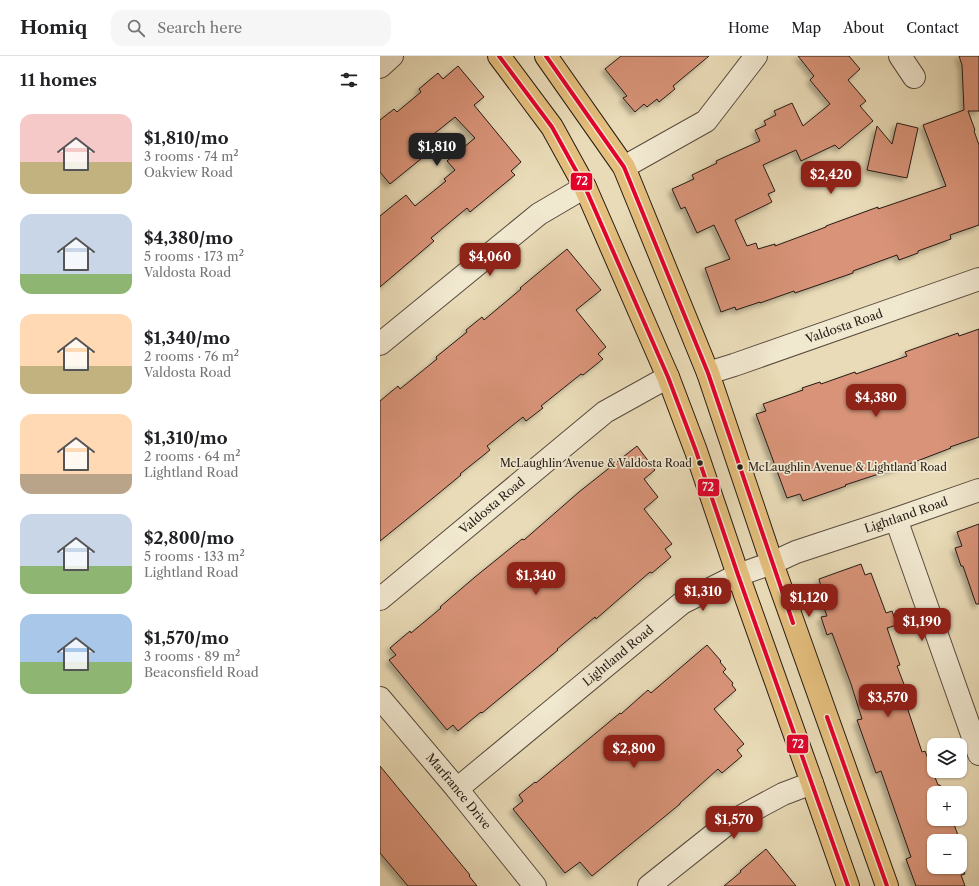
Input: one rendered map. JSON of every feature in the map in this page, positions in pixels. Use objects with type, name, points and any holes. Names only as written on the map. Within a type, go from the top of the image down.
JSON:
[{"type":"main road","points":[[499,56],[552,127],[585,188],[668,377],[696,451],[738,575],[848,886]]},
{"type":"main road","points":[[546,56],[624,167],[708,373],[772,563],[887,886]]},
{"type":"street","points":[[380,67],[392,56]]},
{"type":"street","points":[[624,167],[706,121],[756,56]]},
{"type":"street","points":[[900,56],[914,77]]},
{"type":"street","points":[[380,344],[539,214],[585,188]]},
{"type":"street","name":"Valdosta Road","points":[[708,373],[979,279]]},
{"type":"street","name":"Valdosta Road","points":[[380,599],[605,412],[668,377]]},
{"type":"street","name":"Lightland Road","points":[[457,789],[682,603],[738,575],[772,563],[796,552],[979,490]]},
{"type":"street","points":[[896,519],[979,754]]},
{"type":"street","name":"Marfrance Drive","points":[[380,698],[536,886]]},
{"type":"street","points":[[649,886],[727,824],[783,794],[812,783]]},
{"type":"building","points":[[621,56],[709,56],[673,86],[675,89],[659,102],[657,99],[647,107],[644,104],[635,112],[623,98],[627,96],[605,69]]},
{"type":"building","points":[[798,56],[849,56],[860,69],[848,80],[866,101],[860,106],[873,121],[839,149],[835,145],[801,161],[796,150],[763,165],[775,191],[768,194],[772,202],[735,220],[747,246],[756,243],[758,249],[775,244],[775,246],[878,207],[878,209],[946,186],[923,125],[964,110],[962,65],[959,56],[979,56],[979,111],[968,111],[979,145],[979,225],[950,235],[951,239],[918,251],[918,253],[899,260],[897,255],[853,271],[853,273],[795,293],[794,291],[736,310],[735,307],[721,312],[705,268],[730,259],[714,225],[697,233],[685,207],[681,209],[672,189],[694,179],[692,175],[717,163],[716,161],[760,141],[755,130],[766,125],[764,121],[776,115],[774,111],[792,103],[803,126],[830,104],[810,80],[814,76]]},
{"type":"building","points":[[458,66],[484,97],[474,105],[521,162],[511,171],[515,175],[470,212],[467,208],[431,238],[434,241],[380,287],[380,216],[406,195],[415,206],[446,181],[444,179],[455,170],[447,161],[475,138],[455,117],[420,145],[427,154],[390,184],[380,172],[380,120],[394,109],[397,112],[421,92],[419,89],[438,73],[443,79]]},
{"type":"building","points":[[897,123],[918,128],[907,178],[867,170],[877,126],[892,144]]},
{"type":"building","points":[[567,249],[601,290],[576,310],[606,347],[598,354],[603,359],[583,375],[581,374],[541,406],[543,408],[526,421],[523,417],[487,446],[490,450],[380,541],[380,401],[398,386],[400,389],[437,359],[436,357],[467,332],[466,330],[482,317],[484,320]]},
{"type":"building","points":[[979,329],[979,437],[912,463],[845,485],[846,486],[803,501],[800,494],[787,498],[756,414],[766,411],[763,404],[803,390],[802,388],[820,382],[821,384],[855,372],[856,374],[907,356],[905,352],[958,333],[959,336]]},
{"type":"building","points":[[637,446],[655,470],[644,479],[658,497],[644,509],[672,544],[665,549],[671,557],[652,573],[650,572],[596,619],[595,617],[482,713],[481,712],[458,731],[453,725],[447,730],[389,660],[396,655],[390,648],[410,631],[411,633],[475,577],[522,539],[524,540],[579,492]]},
{"type":"building","points":[[979,524],[979,604],[976,604],[955,548],[962,546],[957,532]]},
{"type":"building","points":[[861,564],[865,575],[871,573],[886,613],[892,611],[897,625],[887,628],[900,665],[897,666],[910,700],[905,701],[922,752],[925,751],[927,756],[927,778],[935,778],[938,785],[940,786],[927,786],[927,826],[955,826],[958,834],[927,834],[927,874],[965,874],[961,875],[965,886],[916,886],[906,859],[911,857],[881,771],[876,773],[857,720],[862,719],[851,684],[832,633],[827,635],[821,617],[827,616],[818,592],[822,590],[819,579]]},
{"type":"building","points":[[707,645],[721,661],[720,662],[726,669],[723,672],[733,683],[732,685],[736,690],[714,709],[744,744],[737,750],[742,756],[722,773],[718,769],[680,804],[592,876],[580,862],[565,873],[513,809],[523,801],[519,795],[535,782],[536,783],[620,713],[621,714],[648,690],[651,693]]},
{"type":"building","points":[[380,766],[470,875],[469,876],[477,886],[408,886],[380,853]]},
{"type":"building","points":[[766,849],[796,886],[724,886],[741,872],[740,871]]},
{"type":"transit line","name":"72","points":[[499,56],[552,127],[585,187],[668,377],[696,451],[738,575],[848,886]]},
{"type":"transit line","name":"72","points":[[546,56],[624,167],[708,373],[793,623]]},
{"type":"transit line","name":"72","points":[[827,717],[887,886]]},
{"type":"place","name":"McLaughlin Avenue & Valdosta Road","points":[[700,463]]},
{"type":"place","name":"McLaughlin Avenue & Lightland Road","points":[[740,467]]}]
